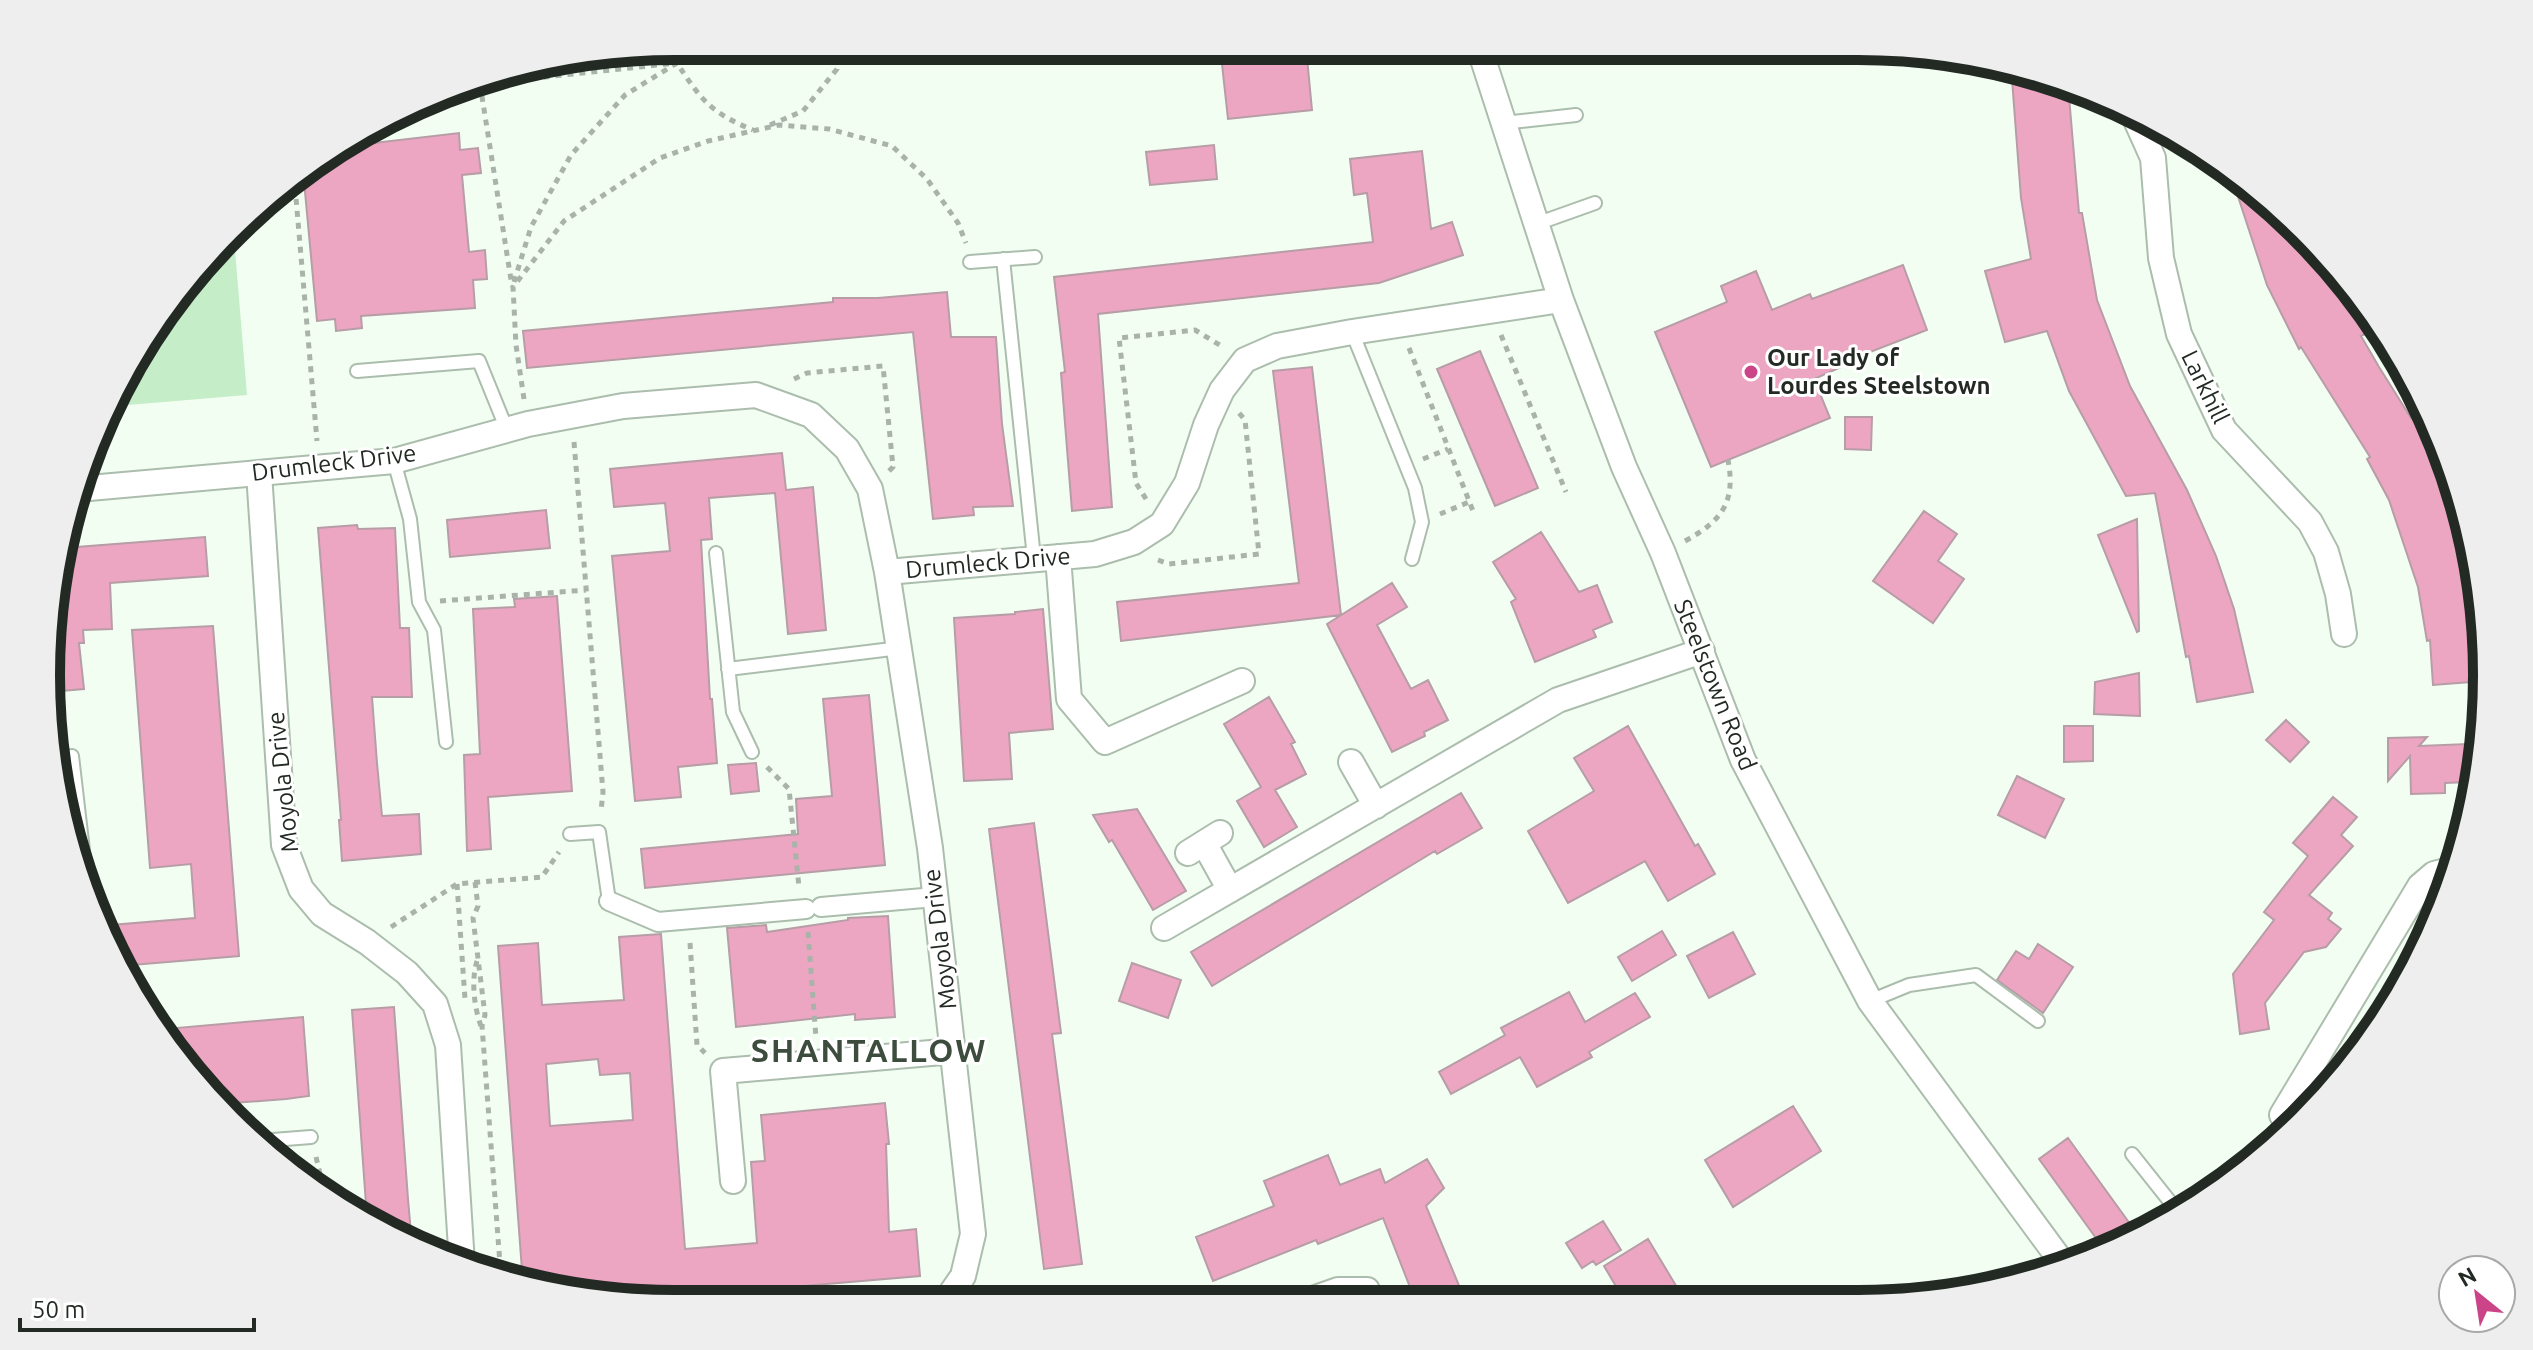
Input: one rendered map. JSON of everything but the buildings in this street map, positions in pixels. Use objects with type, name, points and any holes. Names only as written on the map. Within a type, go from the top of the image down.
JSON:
[{"type":"street","name":"Steelstown Road","points":[[1483,60],[1561,300],[1624,467],[1663,553],[1743,760],[1870,1001],[2058,1256]]},
{"type":"street","name":"Larkhill","points":[[2140,128],[2153,158],[2161,258],[2179,334],[2224,430],[2310,522],[2326,552],[2338,594],[2344,634]]},
{"type":"street","points":[[1245,360],[1277,346],[1561,300]]},
{"type":"street","name":"Drumleck Drive","points":[[90,488],[394,461],[518,427],[623,406],[756,395],[811,415],[847,449],[870,489],[887,572],[1095,554],[1134,542],[1162,524],[1187,483],[1206,425],[1222,390],[1245,360]]},
{"type":"street","name":"Moyola Drive","points":[[259,473],[284,845],[301,889],[322,914],[367,942],[407,973],[435,1004],[448,1045],[461,1251]]},
{"type":"street","points":[[1046,557],[1069,699],[1105,742],[1242,681]]},
{"type":"street","name":"Moyola Drive","points":[[887,572],[935,897],[973,1234],[963,1276],[949,1290]]},
{"type":"street","points":[[1164,928],[1558,700],[1702,651]]},
{"type":"street","points":[[1351,762],[1376,806]]},
{"type":"street","points":[[1204,843],[1230,890]]},
{"type":"street","points":[[2282,1115],[2420,886],[2440,872]]},
{"type":"street","points":[[609,901],[658,922],[935,897]]},
{"type":"street","points":[[733,1181],[723,1071],[954,1051]]},
{"type":"street","points":[[1338,1290],[1367,1290]]},
{"type":"lane","points":[[1503,123],[1576,115]]},
{"type":"lane","points":[[1536,224],[1595,203]]},
{"type":"lane","points":[[970,262],[1035,257]]},
{"type":"lane","points":[[1003,259],[1046,557]]},
{"type":"lane","points":[[1352,332],[1415,488],[1422,522],[1412,559]]},
{"type":"lane","points":[[357,371],[479,361],[518,427]]},
{"type":"lane","points":[[394,461],[410,519],[419,602],[434,630],[446,742]]},
{"type":"lane","points":[[716,553],[733,712],[752,752]]},
{"type":"lane","points":[[728,669],[900,648]]},
{"type":"lane","points":[[72,756],[81,835]]},
{"type":"lane","points":[[570,834],[599,832],[609,901]]},
{"type":"lane","points":[[1870,1001],[1909,985],[1976,975],[2038,1021]]},
{"type":"lane","points":[[274,1140],[311,1137]]},
{"type":"lane","points":[[2132,1154],[2172,1204]]},
{"type":"path","points":[[677,60],[701,100],[729,120],[755,131],[803,111],[837,69],[837,60]]},
{"type":"path","points":[[523,79],[677,63]]},
{"type":"path","points":[[513,287],[531,227],[571,155],[625,95],[677,63]]},
{"type":"path","points":[[481,92],[513,287],[518,427]]},
{"type":"path","points":[[513,287],[564,221],[660,158],[708,141],[779,125],[829,129],[892,146],[927,179],[958,223],[970,262]]},
{"type":"path","points":[[295,192],[319,468]]},
{"type":"path","points":[[1492,311],[1566,492]]},
{"type":"path","points":[[1400,324],[1473,511]]},
{"type":"path","points":[[1162,524],[1136,483],[1119,338],[1195,330],[1245,360]]},
{"type":"path","points":[[756,395],[807,373],[883,366],[893,467],[870,489]]},
{"type":"path","points":[[1123,546],[1169,564],[1259,554],[1245,420],[1222,390]]},
{"type":"path","points":[[572,416],[603,792],[599,832]]},
{"type":"path","points":[[1696,535],[1727,506],[1732,483],[1728,460]]},
{"type":"path","points":[[1422,522],[1469,502]]},
{"type":"path","points":[[419,602],[586,590]]},
{"type":"path","points":[[367,942],[457,884],[542,877],[570,834]]},
{"type":"path","points":[[475,882],[478,906],[473,918],[485,1015],[482,1026],[500,1264]]},
{"type":"path","points":[[457,884],[465,999]]},
{"type":"path","points":[[688,919],[697,1045],[723,1071]]},
{"type":"path","points":[[477,960],[474,972],[478,1017],[482,1026]]},
{"type":"path","points":[[435,1004],[476,998]]},
{"type":"path","points":[[311,1137],[321,1177]]},
{"type":"green space","points":[[235,246],[247,395],[122,406],[164,333]]},
{"type":"place","name":"Our Lady of Lourdes Steelstown","points":[[1751,372]]},
{"type":"district","name":"SHANTALLOW","points":[[869,1051]]}]
